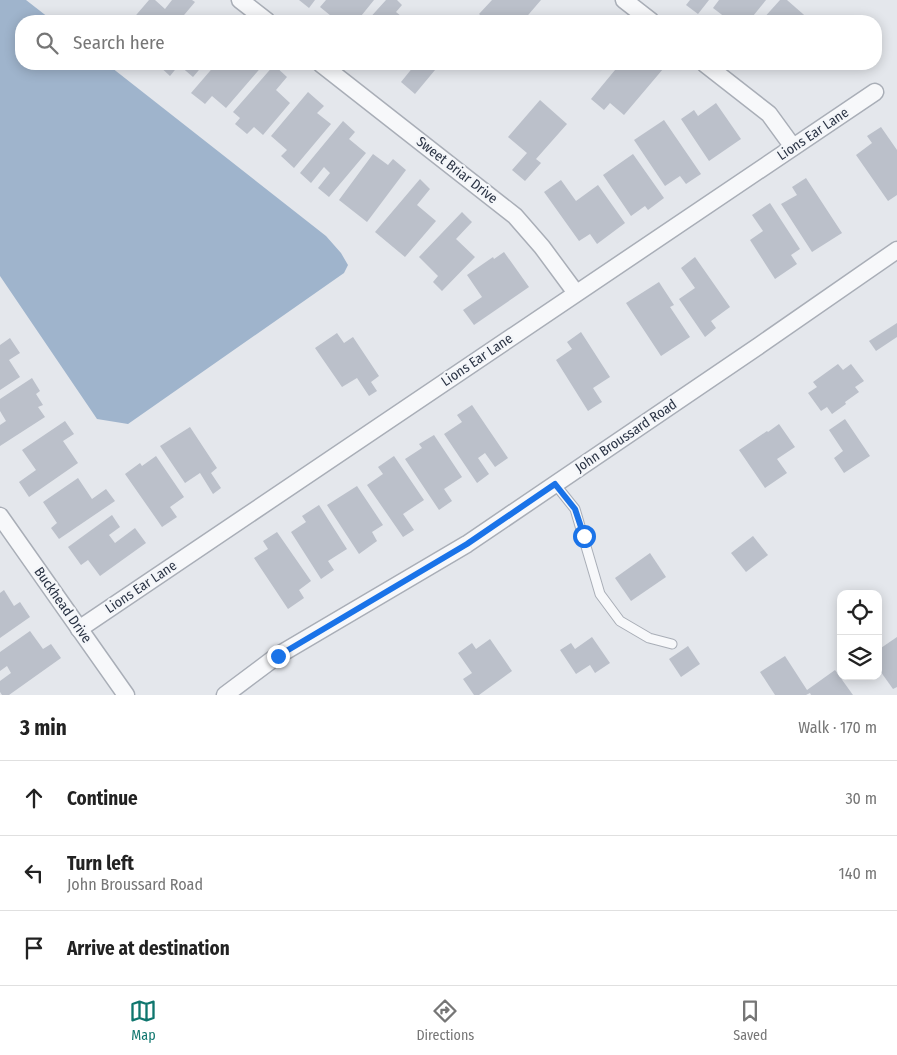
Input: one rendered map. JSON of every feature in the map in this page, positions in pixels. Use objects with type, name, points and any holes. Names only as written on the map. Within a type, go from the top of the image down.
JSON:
[{"type":"street","points":[[240,0],[259,15]]},
{"type":"street","points":[[624,0],[644,15]]},
{"type":"street","name":"Sweet Briar Drive","points":[[330,70],[515,216],[542,247],[576,293]]},
{"type":"street","points":[[713,70],[769,114],[793,147]]},
{"type":"street","name":"Lions Ear Lane","points":[[79,629],[875,92]]},
{"type":"street","name":"John Broussard Road","points":[[225,695],[278,656],[467,544],[897,250]]},
{"type":"street","name":"Buckhead Drive","points":[[0,516],[126,695]]},
{"type":"lane","points":[[555,484],[575,509],[600,594],[620,621],[649,638],[672,644]]},
{"type":"water","points":[[0,0],[26,0],[45,15],[15,15],[15,70],[115,70],[326,236],[341,253],[348,265],[344,273],[128,424],[97,419],[0,276]]},
{"type":"building","points":[[149,0],[155,0],[165,9],[172,0],[192,0],[195,2],[184,15],[136,15]]},
{"type":"building","points":[[299,0],[315,0],[309,8]]},
{"type":"building","points":[[326,0],[374,0],[362,15],[330,15],[320,7]]},
{"type":"building","points":[[386,0],[397,0],[402,5],[396,12],[400,15],[372,15]]},
{"type":"building","points":[[492,0],[541,0],[528,15],[479,14]]},
{"type":"building","points":[[690,0],[709,0],[698,14],[686,5]]},
{"type":"building","points":[[719,0],[766,0],[754,15],[722,15],[713,8]]},
{"type":"building","points":[[780,0],[787,0],[804,15],[766,15]]},
{"type":"building","points":[[164,70],[175,70],[170,76]]},
{"type":"building","points":[[185,70],[199,70],[193,77]]},
{"type":"building","points":[[211,70],[259,70],[226,108],[212,96],[205,104],[191,93]]},
{"type":"building","points":[[270,70],[279,70],[287,77],[276,90],[290,103],[263,135],[254,127],[247,134],[235,124],[240,118],[233,112]]},
{"type":"building","points":[[411,70],[435,70],[415,94],[401,82]]},
{"type":"building","points":[[615,70],[662,70],[624,115],[610,103],[604,110],[591,99]]},
{"type":"building","points":[[308,92],[324,106],[317,113],[331,124],[294,168],[281,156],[287,150],[271,136]]},
{"type":"building","points":[[540,100],[567,124],[536,159],[541,163],[525,181],[512,170],[527,153],[508,137]]},
{"type":"building","points":[[716,103],[741,139],[709,161],[681,119],[694,110],[698,116]]},
{"type":"building","points":[[664,120],[701,174],[686,184],[680,176],[665,186],[634,140]]},
{"type":"building","points":[[343,121],[355,132],[349,139],[366,153],[329,197],[318,188],[330,173],[324,167],[311,183],[300,173]]},
{"type":"building","points":[[881,127],[897,150],[897,195],[888,201],[856,155],[872,143],[867,136]]},
{"type":"building","points":[[373,154],[388,165],[393,159],[406,170],[367,222],[339,200]]},
{"type":"building","points":[[633,154],[664,198],[648,210],[645,206],[631,216],[603,175]]},
{"type":"building","points":[[806,178],[842,233],[812,252],[781,204],[797,195],[792,187]]},
{"type":"building","points":[[420,179],[430,189],[417,205],[436,221],[405,257],[375,232]]},
{"type":"building","points":[[561,180],[576,201],[598,185],[625,223],[597,244],[590,234],[579,241],[544,192]]},
{"type":"building","points":[[770,203],[800,249],[791,255],[797,264],[775,279],[750,240],[763,231],[752,215]]},
{"type":"building","points":[[462,212],[472,222],[456,239],[475,257],[442,291],[433,282],[438,276],[419,257]]},
{"type":"building","points":[[504,252],[529,287],[474,325],[463,310],[482,297],[467,275],[493,257],[494,259]]},
{"type":"building","points":[[695,257],[730,307],[711,321],[716,328],[705,337],[679,299],[695,288],[681,268]]},
{"type":"building","points":[[659,282],[674,305],[670,307],[690,337],[661,356],[626,303]]},
{"type":"building","points":[[897,323],[897,337],[876,351],[869,341]]},
{"type":"building","points":[[581,332],[610,377],[593,388],[602,402],[588,411],[556,360],[572,349],[567,342]]},
{"type":"building","points":[[337,333],[344,343],[353,337],[379,376],[371,382],[377,391],[369,396],[357,378],[342,387],[315,348]]},
{"type":"building","points":[[10,338],[20,353],[9,360],[20,377],[0,390],[0,345]]},
{"type":"building","points":[[838,364],[843,370],[851,364],[864,381],[855,387],[859,392],[832,414],[827,407],[821,411],[808,393],[817,387],[813,382]]},
{"type":"building","points":[[32,378],[40,391],[36,394],[43,405],[38,407],[45,417],[0,446],[0,425],[6,421],[0,411],[0,399]]},
{"type":"building","points":[[472,405],[508,458],[495,467],[485,453],[478,458],[489,474],[477,483],[444,434],[462,422],[457,415]]},
{"type":"building","points":[[845,419],[870,456],[844,473],[834,458],[843,451],[829,430]]},
{"type":"building","points":[[65,421],[74,434],[63,441],[78,463],[29,497],[19,482],[36,470],[22,450]]},
{"type":"building","points":[[779,424],[795,447],[777,459],[787,473],[765,488],[739,450]]},
{"type":"building","points":[[190,427],[217,468],[211,473],[221,488],[213,494],[200,473],[185,483],[160,446]]},
{"type":"building","points":[[434,435],[462,477],[444,489],[452,501],[439,510],[405,459],[422,448],[419,444]]},
{"type":"building","points":[[156,456],[184,497],[170,507],[177,517],[162,527],[125,474],[140,463],[142,466]]},
{"type":"building","points":[[394,456],[424,500],[403,514],[414,530],[403,537],[367,485],[383,474],[378,467]]},
{"type":"building","points":[[78,478],[92,499],[106,489],[115,501],[59,539],[51,528],[57,523],[43,502]]},
{"type":"building","points":[[357,486],[383,525],[372,532],[377,541],[359,554],[327,505]]},
{"type":"building","points":[[319,505],[347,549],[328,561],[334,570],[321,579],[291,532],[306,522],[302,516]]},
{"type":"building","points":[[112,515],[120,527],[109,535],[115,543],[135,528],[146,543],[100,576],[88,560],[81,565],[68,547]]},
{"type":"building","points":[[277,532],[311,581],[299,590],[304,598],[288,609],[254,558],[268,549],[263,541]]},
{"type":"building","points":[[753,536],[768,555],[746,572],[731,553]]},
{"type":"building","points":[[650,553],[666,577],[631,601],[615,578]]},
{"type":"building","points":[[4,590],[14,606],[20,602],[30,617],[0,638],[0,593]]},
{"type":"building","points":[[30,631],[43,649],[51,644],[61,658],[9,695],[2,695],[0,692],[0,681],[11,673],[7,666],[0,671],[0,652]]},
{"type":"building","points":[[592,637],[610,663],[595,673],[590,665],[576,674],[560,650],[571,643],[575,649]]},
{"type":"building","points":[[897,637],[897,687],[893,689],[882,674],[882,647]]},
{"type":"building","points":[[490,639],[512,671],[479,695],[474,695],[463,679],[472,673],[458,653],[472,643],[476,649]]},
{"type":"building","points":[[688,646],[700,664],[681,677],[669,659]]},
{"type":"building","points":[[785,656],[807,690],[835,670],[837,680],[842,680],[853,695],[811,695],[810,693],[806,695],[775,695],[760,672]]},
{"type":"route","points":[[278,656],[467,544],[555,484],[575,509],[584,536]]}]
